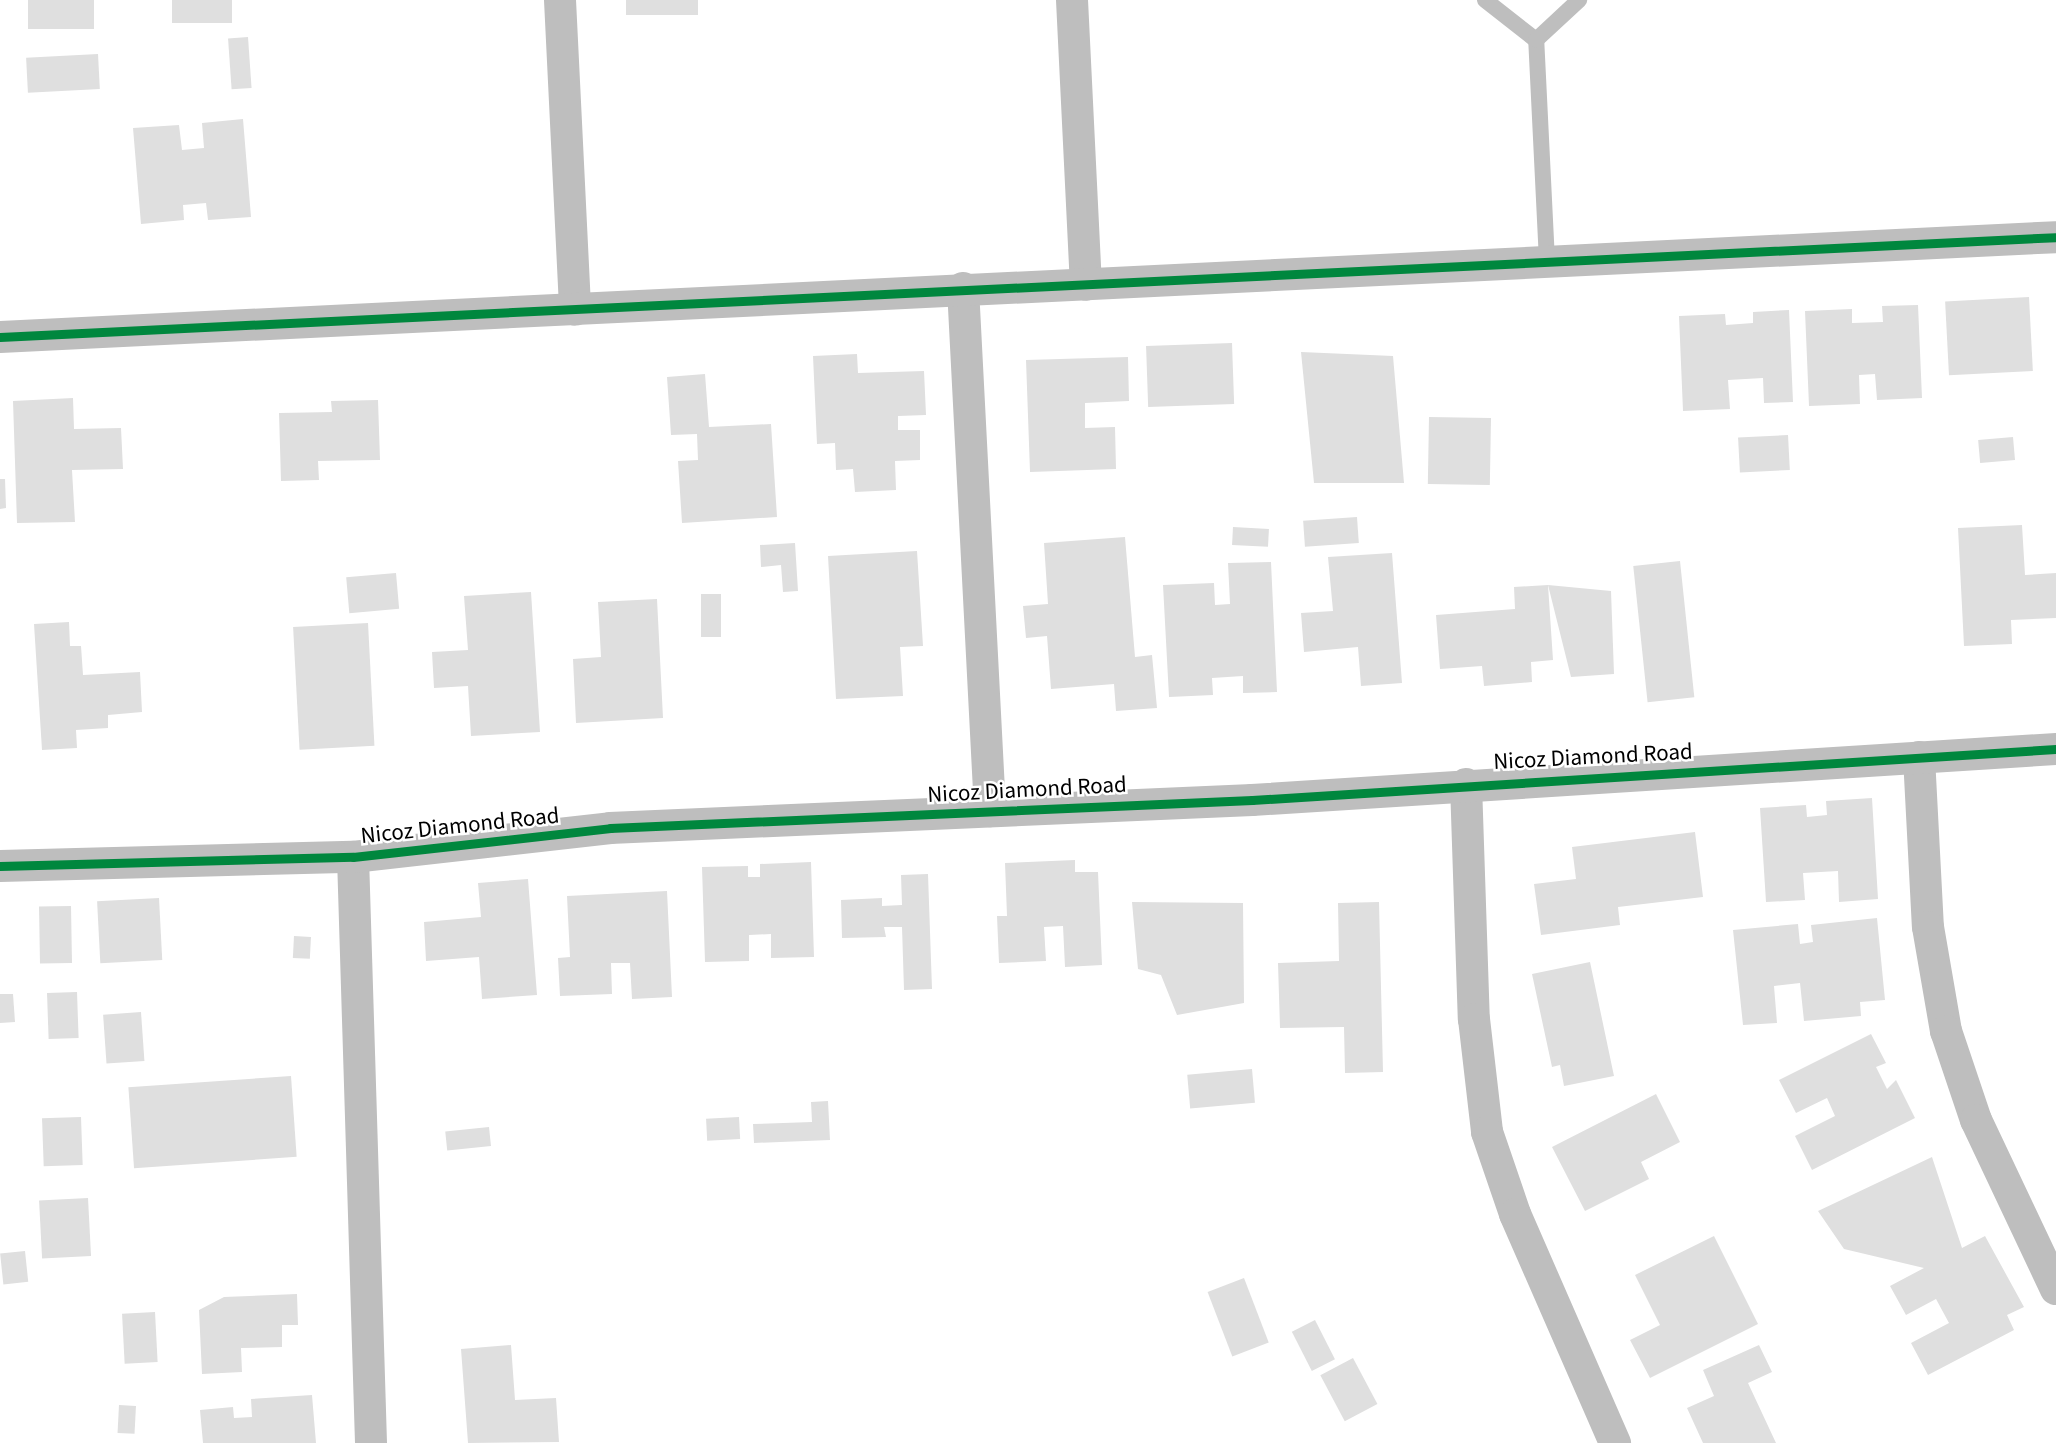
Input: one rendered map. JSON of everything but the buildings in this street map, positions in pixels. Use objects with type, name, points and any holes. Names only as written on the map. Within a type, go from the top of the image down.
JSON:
[{"type":"street","points":[[560,0],[575,310]]},
{"type":"street","points":[[1072,0],[1086,285]]},
{"type":"street","points":[[0,337],[575,310],[963,288],[1086,285],[2056,237]]},
{"type":"street","points":[[963,288],[989,811]]},
{"type":"street","name":"Nicoz Diamond Road","points":[[0,866],[353,857],[610,828],[989,811],[2056,749]]},
{"type":"street","points":[[1919,757],[1928,927],[1945,1031],[1976,1120],[2056,1289]]},
{"type":"street","points":[[1466,784],[1474,1019],[1487,1132],[1515,1213],[1615,1443]]},
{"type":"street","name":"Nicoz Diamond Road","points":[[353,857],[371,1443]]},
{"type":"lane","points":[[1485,0],[1536,40],[1548,261]]},
{"type":"lane","points":[[1536,40],[1579,0]]},
{"type":"cycle path","points":[[0,337],[2056,237]]},
{"type":"cycle path","points":[[0,866],[353,857],[610,828],[1252,800],[2056,749]]}]
